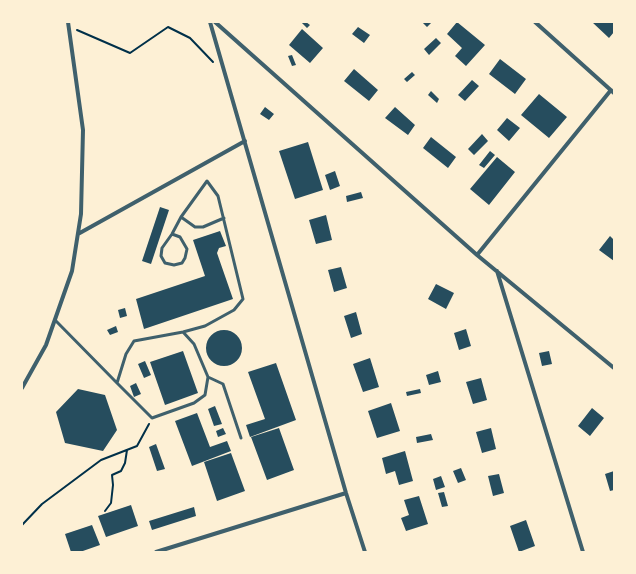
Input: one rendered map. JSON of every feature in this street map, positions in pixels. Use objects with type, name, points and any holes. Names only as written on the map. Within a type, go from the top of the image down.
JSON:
[{"type":"street","points":[[210,22],[346,493],[365,552]]},
{"type":"street","points":[[215,22],[477,255],[614,368]]},
{"type":"street","points":[[477,255],[612,91],[534,22]]},
{"type":"street","points":[[22,388],[46,345],[72,271],[81,214],[83,130],[68,24]]},
{"type":"street","points":[[78,234],[245,141]]},
{"type":"street","points":[[496,271],[583,552]]},
{"type":"street","points":[[156,552],[346,493]]},
{"type":"lane","points":[[117,383],[126,354],[134,341],[183,332],[205,326],[234,310],[243,299],[218,196],[207,181],[181,217],[172,234],[162,248],[161,256],[165,263],[174,265],[182,263],[187,250],[180,237],[172,234]]},
{"type":"lane","points":[[181,217],[195,227],[203,227],[224,218]]},
{"type":"lane","points":[[55,320],[152,418],[194,403],[206,395],[208,377],[194,344],[183,332]]},
{"type":"lane","points":[[208,377],[223,384],[242,438]]},
{"type":"path","points":[[68,24],[130,53],[168,27],[190,38],[225,74]]},
{"type":"path","points":[[22,525],[42,504],[101,460],[138,446],[152,418]]},
{"type":"path","points":[[105,512],[111,503],[113,486],[112,475],[121,471],[125,463],[127,450]]},
{"type":"building","points":[[301,22],[306,22],[310,25],[307,28]]},
{"type":"building","points":[[422,22],[432,22],[427,27]]},
{"type":"building","points":[[457,22],[485,45],[466,66],[455,56],[462,48],[447,34]]},
{"type":"building","points":[[592,22],[614,22],[614,32],[609,38]]},
{"type":"building","points":[[358,27],[370,35],[364,43],[352,34]]},
{"type":"building","points":[[302,29],[323,48],[310,63],[289,45]]},
{"type":"building","points":[[436,38],[441,43],[429,55],[424,49]]},
{"type":"building","points":[[292,55],[296,65],[292,66],[288,56]]},
{"type":"building","points":[[500,59],[526,79],[515,94],[489,74]]},
{"type":"building","points":[[354,69],[378,90],[369,101],[344,81]]},
{"type":"building","points":[[412,72],[415,75],[407,82],[404,79]]},
{"type":"building","points":[[472,80],[479,86],[465,101],[458,95]]},
{"type":"building","points":[[431,91],[439,99],[437,103],[428,95]]},
{"type":"building","points":[[539,94],[567,117],[549,138],[521,115]]},
{"type":"building","points":[[265,107],[274,114],[269,120],[260,114]]},
{"type":"building","points":[[395,107],[415,125],[408,135],[385,118]]},
{"type":"building","points":[[507,118],[520,128],[509,141],[497,130]]},
{"type":"building","points":[[482,134],[488,141],[474,155],[468,149]]},
{"type":"building","points":[[431,137],[456,157],[448,168],[423,148]]},
{"type":"building","points":[[308,142],[323,190],[295,199],[279,151]]},
{"type":"building","points":[[490,151],[495,155],[484,168],[479,165]]},
{"type":"building","points":[[497,157],[515,172],[489,205],[470,189]]},
{"type":"building","points":[[335,171],[340,186],[330,190],[325,175]]},
{"type":"building","points":[[361,192],[363,198],[347,202],[346,196]]},
{"type":"building","points":[[160,207],[169,210],[151,264],[142,261]]},
{"type":"building","points":[[326,215],[332,240],[316,244],[309,220]]},
{"type":"building","points":[[220,231],[226,246],[219,248],[217,253],[233,299],[144,329],[136,299],[205,276],[193,240]]},
{"type":"building","points":[[610,236],[614,240],[614,261],[599,250]]},
{"type":"building","points":[[341,267],[347,288],[334,292],[328,270]]},
{"type":"building","points":[[436,284],[454,293],[446,309],[428,299]]},
{"type":"building","points":[[125,308],[127,316],[120,318],[118,310]]},
{"type":"building","points":[[356,312],[362,334],[351,338],[344,316]]},
{"type":"building","points":[[116,326],[118,332],[110,335],[107,330]]},
{"type":"building","points":[[466,329],[471,346],[459,350],[454,333]]},
{"type":"building","points":[[224,330],[237,335],[242,348],[237,361],[224,366],[211,361],[206,348],[211,335]]},
{"type":"building","points":[[183,351],[198,393],[165,405],[150,362]]},
{"type":"building","points":[[549,351],[552,364],[542,366],[539,353]]},
{"type":"building","points":[[370,358],[379,387],[363,392],[353,364]]},
{"type":"building","points":[[145,361],[151,375],[144,378],[138,364]]},
{"type":"building","points":[[276,363],[296,420],[250,437],[246,425],[265,419],[248,372]]},
{"type":"building","points":[[438,371],[441,382],[429,385],[426,375]]},
{"type":"building","points":[[481,378],[487,400],[473,404],[466,382]]},
{"type":"building","points":[[136,383],[141,394],[134,397],[130,386]]},
{"type":"building","points":[[78,389],[105,395],[117,430],[103,451],[65,443],[56,412]]},
{"type":"building","points":[[420,389],[421,393],[407,396],[406,392]]},
{"type":"building","points":[[391,403],[400,431],[377,438],[368,411]]},
{"type":"building","points":[[215,406],[222,424],[214,426],[208,409]]},
{"type":"building","points":[[592,408],[604,418],[590,436],[578,426]]},
{"type":"building","points":[[197,413],[210,447],[227,441],[231,451],[192,466],[175,421]]},
{"type":"building","points":[[223,428],[226,434],[218,437],[216,431]]},
{"type":"building","points":[[279,428],[294,470],[267,480],[251,437]]},
{"type":"building","points":[[491,428],[496,449],[482,453],[476,432]]},
{"type":"building","points":[[431,434],[433,440],[417,443],[416,437]]},
{"type":"building","points":[[156,444],[165,469],[157,471],[149,447]]},
{"type":"building","points":[[405,451],[413,481],[399,485],[395,471],[386,474],[382,458]]},
{"type":"building","points":[[231,453],[245,491],[217,501],[204,462]]},
{"type":"building","points":[[461,468],[466,480],[458,483],[453,471]]},
{"type":"building","points":[[614,471],[614,490],[610,491],[605,474]]},
{"type":"building","points":[[499,474],[504,493],[493,496],[488,476]]},
{"type":"building","points":[[441,476],[445,487],[436,490],[433,479]]},
{"type":"building","points":[[444,492],[448,506],[442,507],[438,493]]},
{"type":"building","points":[[419,496],[428,524],[406,531],[401,518],[409,515],[404,500]]},
{"type":"building","points":[[131,505],[138,526],[106,537],[98,516]]},
{"type":"building","points":[[194,507],[196,516],[152,530],[149,521]]},
{"type":"building","points":[[526,520],[535,546],[519,552],[510,526]]},
{"type":"building","points":[[92,525],[100,545],[80,552],[71,552],[65,534]]}]
